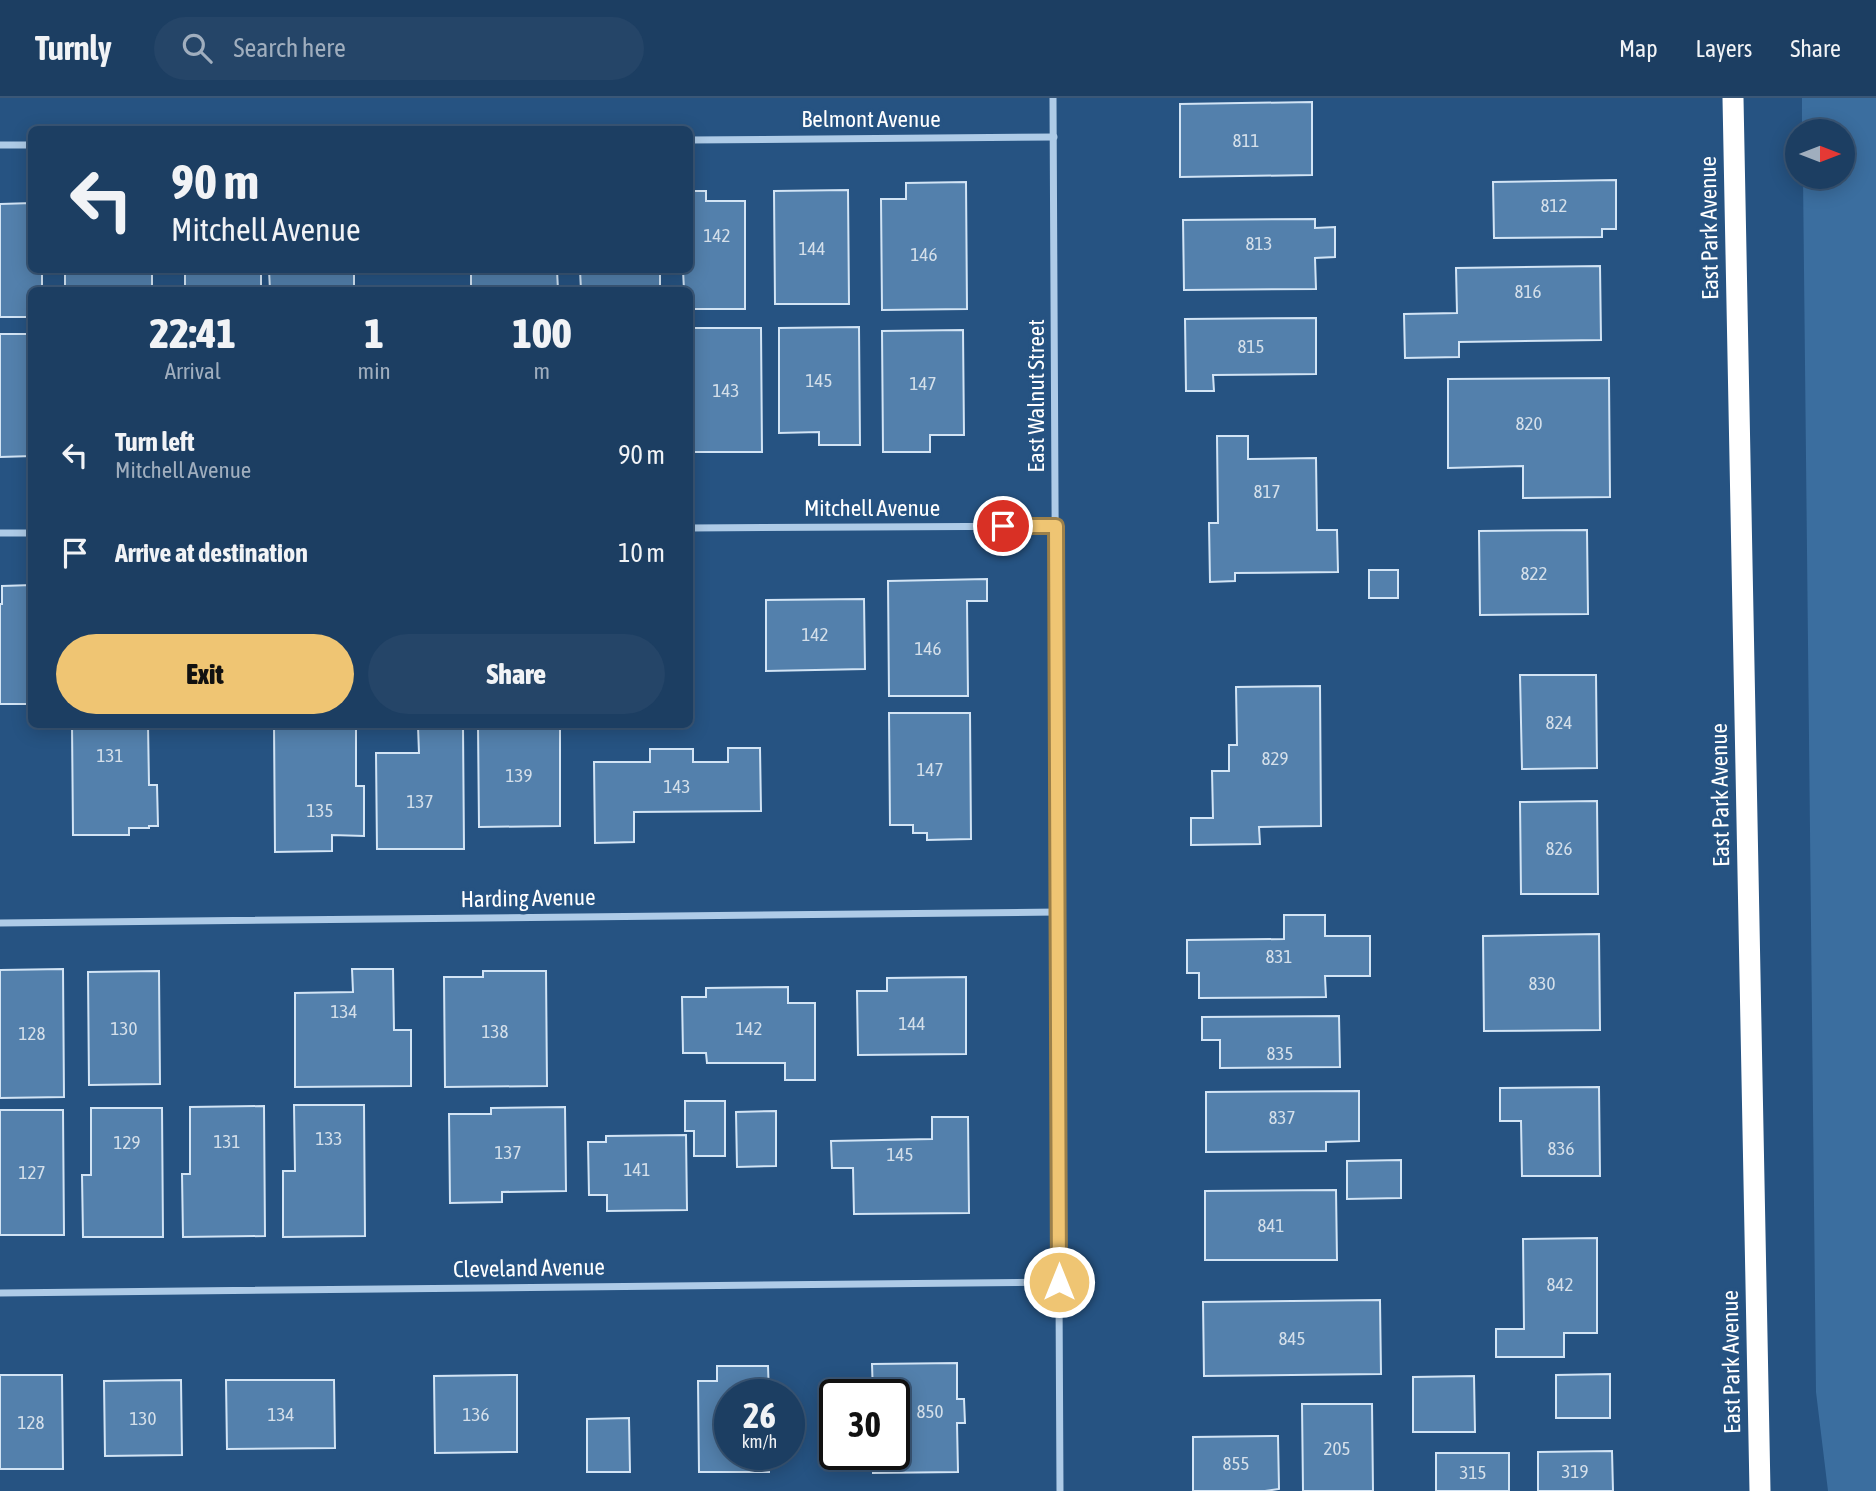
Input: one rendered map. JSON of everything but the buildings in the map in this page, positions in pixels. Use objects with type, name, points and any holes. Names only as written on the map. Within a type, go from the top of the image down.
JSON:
[{"type":"highway","name":"East Park Avenue","points":[[1732,98],[1760,1491]]},
{"type":"street","name":"East Walnut Street","points":[[1054,98],[1060,1491]]},
{"type":"street","name":"Belmont Avenue","points":[[693,140],[1054,137]]},
{"type":"street","points":[[0,145],[28,145]]},
{"type":"street","name":"Mitchell Avenue","points":[[693,528],[1056,526]]},
{"type":"street","points":[[0,533],[28,533]]},
{"type":"street","name":"Harding Avenue","points":[[0,923],[1057,912]]},
{"type":"street","name":"Cleveland Avenue","points":[[0,1293],[1059,1282]]},
{"type":"shaded area","points":[[1802,98],[1876,98],[1876,1491],[1828,1491],[1816,1392],[1803,189],[1855,189],[1855,119],[1802,119]]},
{"type":"route","points":[[1003,526],[1056,526],[1059,1282]]}]
